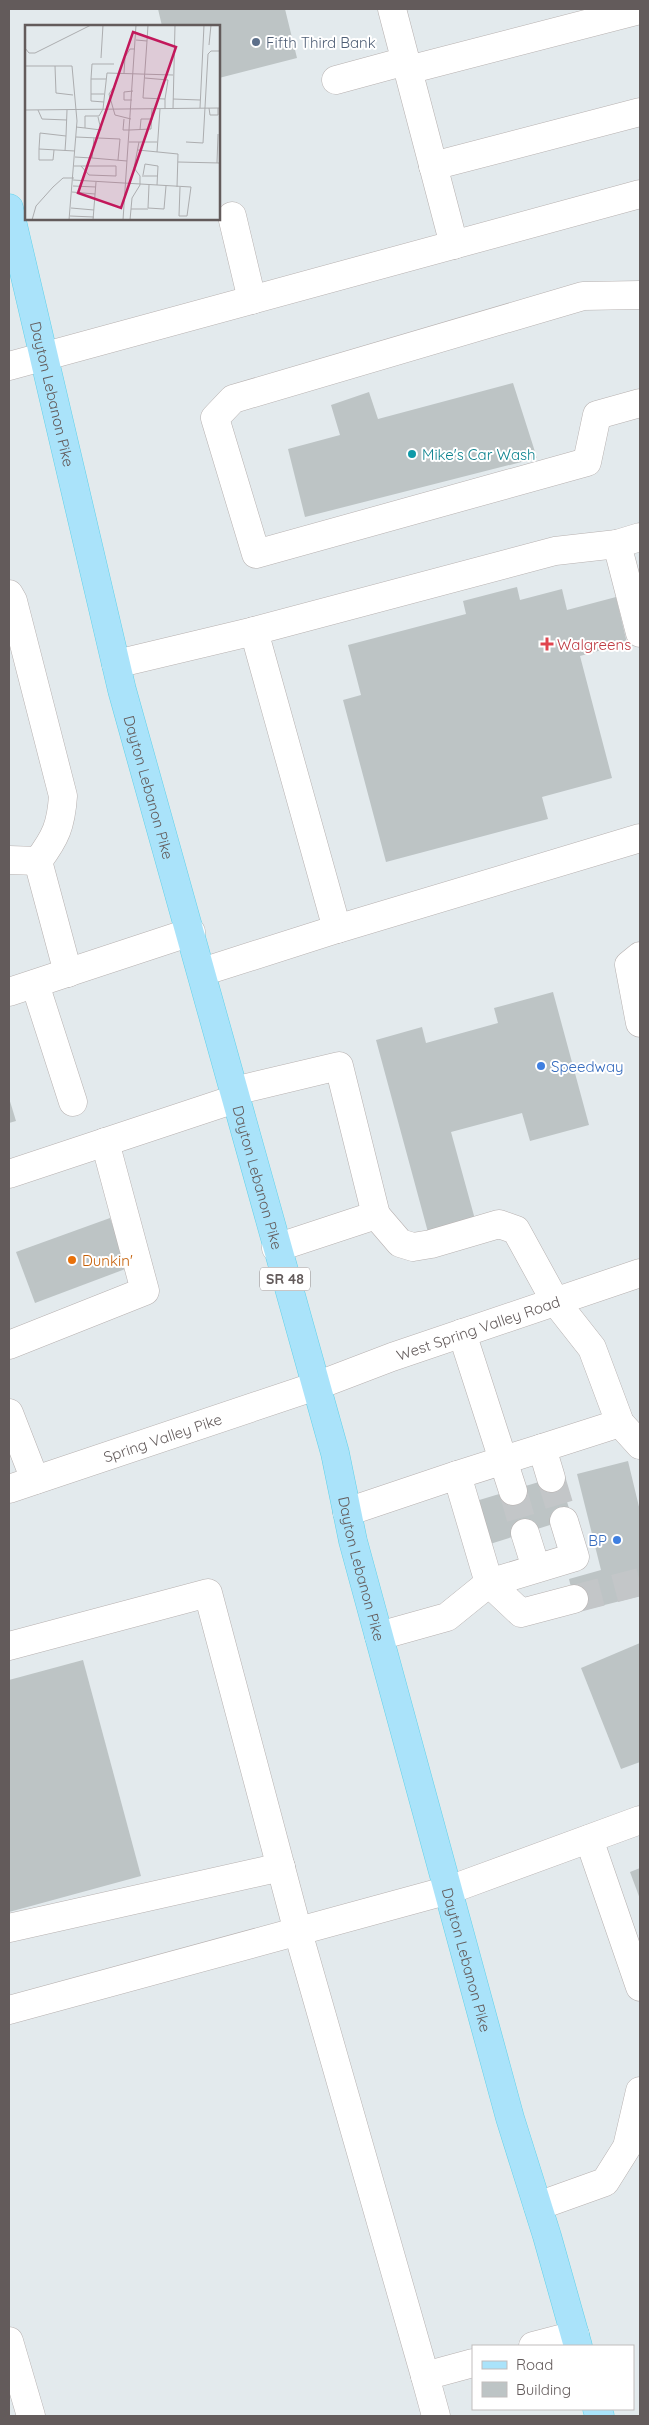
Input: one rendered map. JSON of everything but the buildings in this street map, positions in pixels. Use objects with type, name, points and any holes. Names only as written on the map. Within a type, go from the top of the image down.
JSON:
[{"type":"main road","name":"Dayton Lebanon Pike","points":[[9,208],[116,664],[202,972],[276,1248],[335,1453],[379,1636],[510,2118],[538,2206],[576,2340]]},
{"type":"street","points":[[392,9],[454,246]]},
{"type":"street","points":[[336,80],[640,10]]},
{"type":"street","points":[[433,166],[640,112]]},
{"type":"street","points":[[9,366],[640,194]]},
{"type":"street","points":[[232,216],[252,300]]},
{"type":"street","points":[[640,295],[583,296],[574,298],[233,399],[216,418],[256,554],[587,462],[597,415],[640,403]]},
{"type":"street","points":[[116,664],[254,631],[555,551],[629,540],[640,633]]},
{"type":"street","points":[[9,594],[13,601],[62,796],[62,819],[54,841],[38,861]]},
{"type":"street","points":[[254,631],[337,929]]},
{"type":"street","points":[[202,972],[337,929],[640,838]]},
{"type":"street","points":[[9,860],[38,861]]},
{"type":"street","points":[[38,861],[68,973]]},
{"type":"street","points":[[9,992],[191,932]]},
{"type":"street","points":[[640,956],[628,964],[640,1023]]},
{"type":"street","points":[[34,984],[73,1102]]},
{"type":"street","points":[[9,1174],[235,1095],[339,1066],[376,1215],[400,1243],[413,1247],[499,1224],[516,1230],[555,1301],[592,1348],[620,1423],[640,1445]]},
{"type":"street","points":[[9,1345],[145,1291],[105,1142]]},
{"type":"street","points":[[276,1248],[376,1215]]},
{"type":"street","name":"West Spring Valley Road","points":[[316,1386],[462,1333],[640,1273]]},
{"type":"street","points":[[462,1333],[513,1491]]},
{"type":"street","name":"Spring Valley Pike","points":[[9,1489],[316,1386]]},
{"type":"street","points":[[9,1413],[35,1480]]},
{"type":"street","points":[[348,1512],[620,1423]]},
{"type":"street","points":[[542,1448],[551,1478]]},
{"type":"street","points":[[457,1476],[490,1583],[522,1613],[574,1599]]},
{"type":"street","points":[[379,1636],[447,1617],[490,1583],[575,1557],[564,1521]]},
{"type":"street","points":[[525,1533],[536,1568]]},
{"type":"street","points":[[9,1646],[208,1593],[298,1932],[436,2416]]},
{"type":"street","points":[[9,2010],[449,1890],[640,1820]]},
{"type":"street","points":[[589,1839],[638,1971]]},
{"type":"street","points":[[9,1928],[281,1867]]},
{"type":"street","points":[[538,2206],[606,2182],[627,2147],[640,2091]]},
{"type":"street","points":[[540,2345],[576,2340]]},
{"type":"street","points":[[9,2341],[31,2416]]},
{"type":"street","points":[[425,2376],[472,2363]]},
{"type":"tunnel","points":[[551,1478],[564,1521]]},
{"type":"tunnel","points":[[513,1491],[525,1533]]},
{"type":"tunnel","points":[[574,1599],[640,1582]]},
{"type":"place","name":"Fifth Third Bank","points":[[256,42]]},
{"type":"place","name":"Mike's Car Wash","points":[[412,454]]},
{"type":"place","name":"Walgreens","points":[[547,644]]},
{"type":"place","name":"Speedway","points":[[541,1066]]},
{"type":"place","name":"Dunkin'","points":[[72,1260]]},
{"type":"place","name":"BP","points":[[617,1540]]}]
